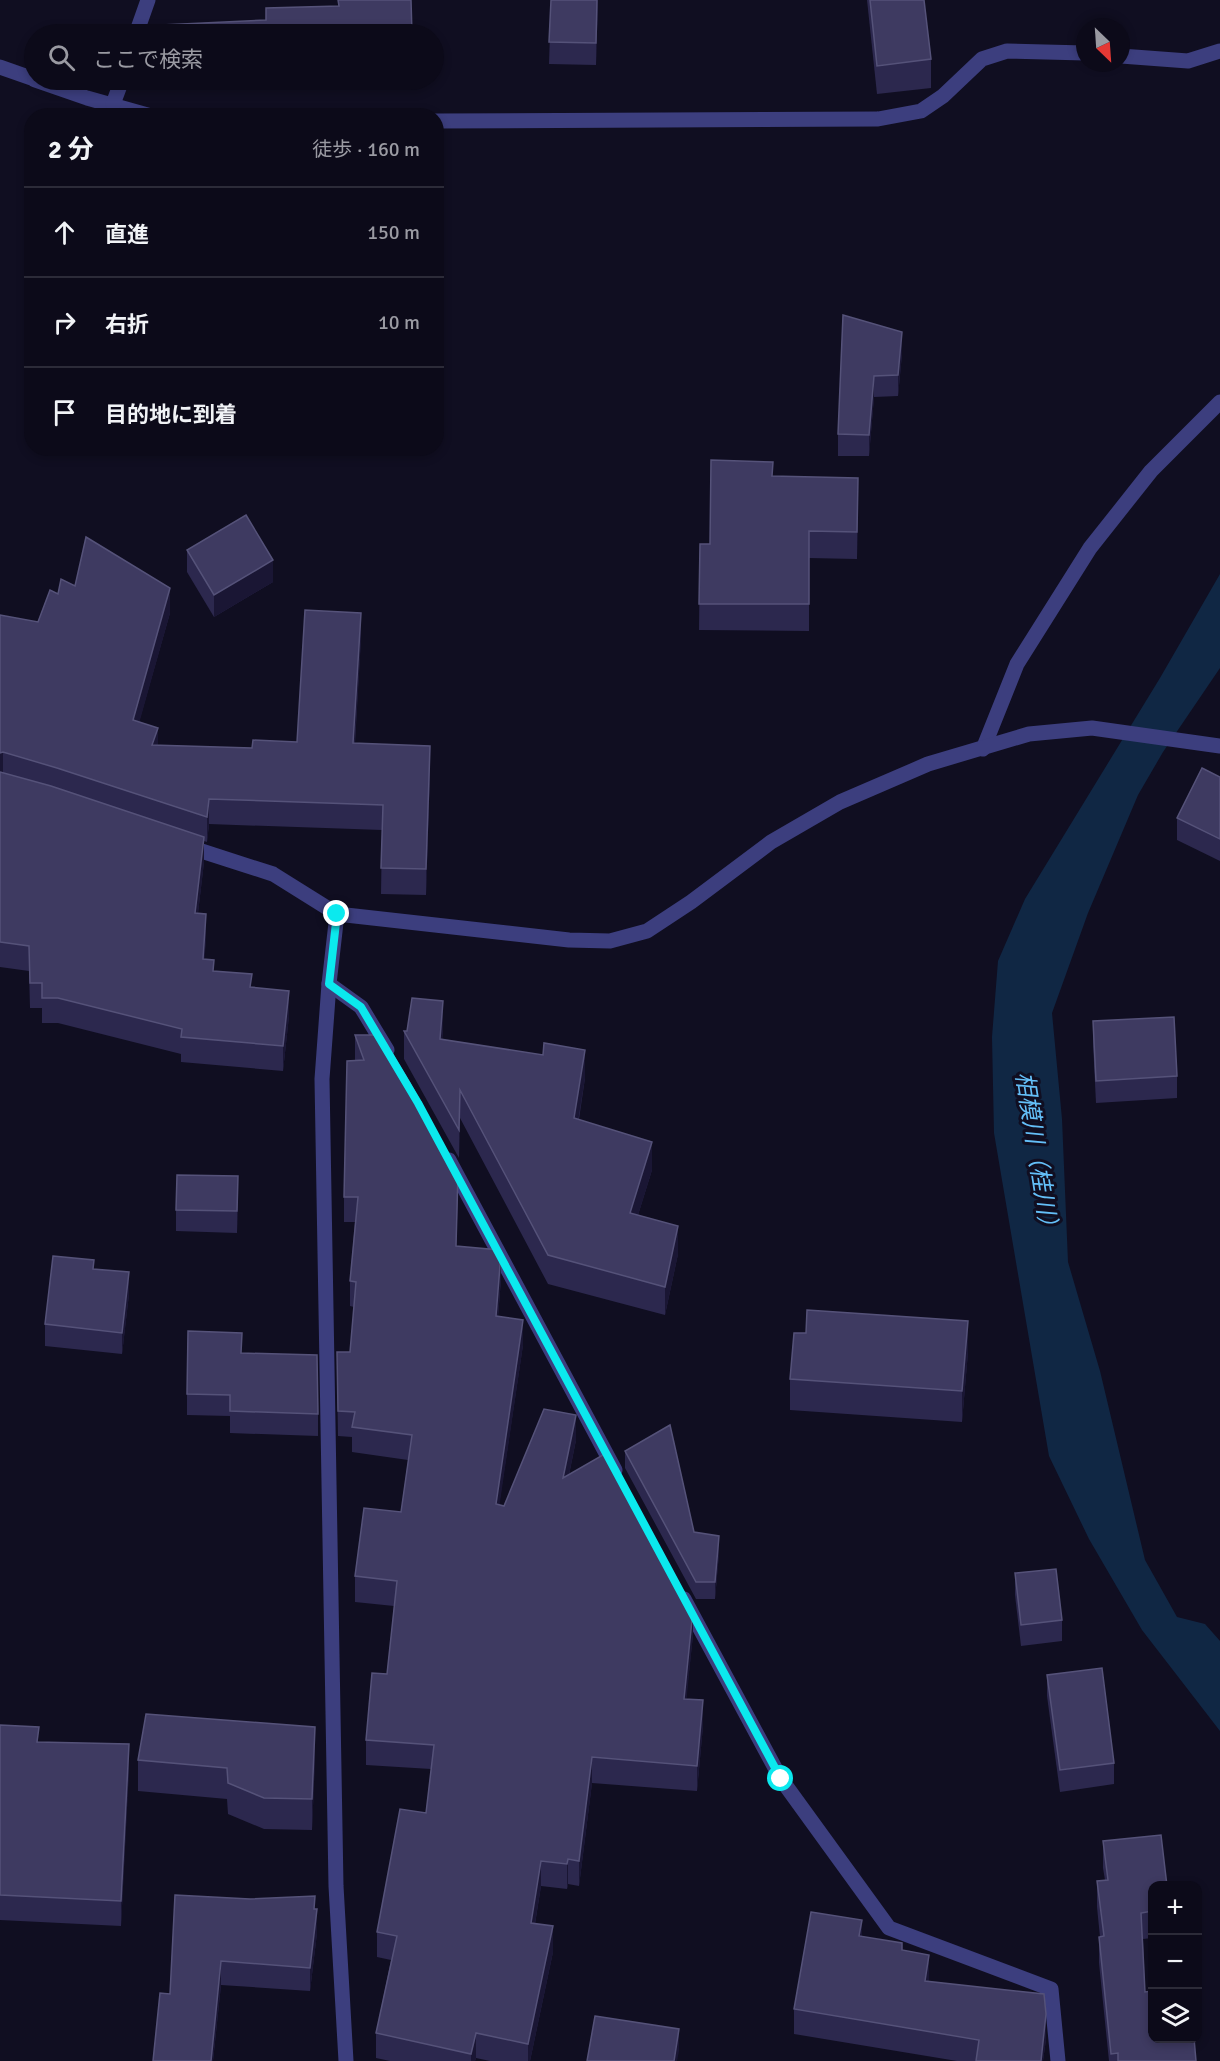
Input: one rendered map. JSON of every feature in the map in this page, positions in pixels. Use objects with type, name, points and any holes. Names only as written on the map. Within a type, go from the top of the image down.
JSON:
[{"type":"street","points":[[140,24],[148,0]]},
{"type":"street","points":[[444,121],[878,118],[921,111],[943,96],[981,59],[990,56],[1007,51],[1076,53]]},
{"type":"street","points":[[1130,57],[1188,61],[1220,51]]},
{"type":"street","points":[[0,67],[24,75]]},
{"type":"street","points":[[65,90],[126,108]]},
{"type":"street","points":[[113,104],[118,90]]},
{"type":"street","points":[[983,749],[1017,664],[1090,548],[1151,471],[1220,402]]},
{"type":"street","points":[[175,842],[273,874],[337,914],[569,940],[610,940],[647,931],[691,902],[771,842],[840,802],[928,764],[1029,734],[1092,728],[1217,746]]},
{"type":"street","points":[[337,914],[329,984],[322,1091],[336,1886],[346,2061]]},
{"type":"street","points":[[329,984],[361,1007],[395,1065]]},
{"type":"street","points":[[440,1144],[624,1488]]},
{"type":"street","points":[[675,1582],[781,1779],[889,1928],[1051,1989],[1058,2061]]},
{"type":"water","name":"相模川（桂川）","points":[[1220,574],[1220,668],[1163,752],[1138,795],[1088,913],[1052,1013],[1062,1119],[1068,1262],[1100,1371],[1145,1560],[1177,1617],[1205,1624],[1220,1641],[1220,1731],[1142,1630],[1089,1539],[1049,1456],[994,1133],[992,1037],[998,961],[1025,899],[1160,678]]},
{"type":"building","points":[[338,0],[411,0],[412,24],[182,24],[266,20],[266,8],[339,6]]},
{"type":"building","points":[[551,0],[597,0],[596,43],[549,42]]},
{"type":"building","points":[[870,0],[924,0],[931,59],[877,66]]},
{"type":"building","points":[[843,315],[902,332],[898,375],[874,376],[869,435],[838,434]]},
{"type":"building","points":[[711,460],[773,462],[772,476],[858,478],[857,532],[809,531],[809,604],[699,604],[700,544],[710,544]]},
{"type":"building","points":[[246,515],[273,560],[214,595],[187,550]]},
{"type":"building","points":[[86,537],[170,588],[133,720],[158,728],[152,745],[252,748],[253,740],[297,742],[305,610],[361,613],[353,743],[430,746],[426,869],[381,868],[383,805],[209,799],[207,817],[57,768],[0,753],[0,615],[38,622],[50,590],[58,594],[61,579],[75,586]]},
{"type":"building","points":[[1202,768],[1220,777],[1220,839],[1177,818]]},
{"type":"building","points":[[0,772],[51,786],[204,837],[195,913],[206,914],[203,959],[214,960],[213,971],[252,974],[250,987],[289,991],[283,1046],[181,1037],[182,1029],[58,998],[42,998],[42,983],[30,983],[29,946],[0,942]]},
{"type":"building","points":[[412,998],[443,1001],[440,1039],[543,1055],[544,1043],[585,1050],[574,1118],[652,1142],[630,1213],[678,1226],[665,1287],[548,1255],[460,1090],[459,1130],[404,1031],[407,1031]]},
{"type":"building","points":[[1174,1017],[1177,1076],[1096,1081],[1093,1021]]},
{"type":"building","points":[[355,1035],[381,1035],[410,1083],[458,1172],[456,1246],[500,1250],[496,1316],[523,1320],[496,1504],[504,1506],[544,1409],[576,1415],[563,1478],[608,1452],[693,1610],[684,1699],[703,1700],[697,1766],[592,1757],[579,1861],[568,1859],[567,1864],[541,1861],[531,1923],[553,1926],[528,2044],[476,2033],[471,2054],[376,2033],[397,1936],[377,1932],[400,1809],[426,1813],[434,1745],[366,1740],[372,1673],[387,1674],[397,1581],[355,1576],[364,1508],[401,1512],[412,1435],[352,1427],[355,1412],[338,1411],[337,1352],[350,1352],[356,1282],[350,1281],[358,1197],[344,1197],[347,1061],[364,1060]]},
{"type":"building","points":[[177,1175],[238,1176],[237,1211],[176,1210]]},
{"type":"building","points":[[53,1256],[94,1260],[93,1269],[129,1272],[122,1333],[45,1324]]},
{"type":"building","points":[[807,1310],[968,1321],[962,1391],[790,1379],[794,1333],[806,1333]]},
{"type":"building","points":[[188,1331],[242,1333],[241,1353],[317,1355],[318,1414],[230,1411],[230,1395],[187,1394]]},
{"type":"building","points":[[670,1425],[694,1532],[719,1536],[715,1582],[696,1582],[625,1451]]},
{"type":"building","points":[[1056,1569],[1062,1620],[1021,1625],[1015,1573]]},
{"type":"building","points":[[1102,1668],[1114,1763],[1060,1770],[1047,1675]]},
{"type":"building","points":[[146,1714],[315,1727],[312,1799],[264,1798],[228,1783],[227,1768],[138,1760]]},
{"type":"building","points":[[0,1725],[39,1727],[37,1742],[129,1744],[121,1901],[0,1895]]},
{"type":"building","points":[[1161,1835],[1166,1881],[1148,1881],[1148,1912],[1141,1913],[1145,1992],[1148,1992],[1148,2043],[1194,2043],[1196,2061],[1118,2061],[1118,2053],[1111,2054],[1099,1937],[1104,1936],[1097,1881],[1108,1880],[1103,1841]]},
{"type":"building","points":[[175,1895],[250,1899],[315,1896],[314,1909],[317,1909],[310,1968],[221,1961],[211,2061],[153,2061],[160,1993],[170,1994]]},
{"type":"building","points":[[811,1912],[862,1920],[859,1936],[902,1943],[902,1950],[929,1955],[925,1981],[1044,1994],[1046,2014],[1041,2061],[976,2061],[979,2040],[794,2009]]},
{"type":"building","points":[[595,2016],[679,2029],[674,2061],[587,2061]]},
{"type":"route","points":[[337,914],[329,984],[361,1007],[418,1103],[781,1779]]}]
